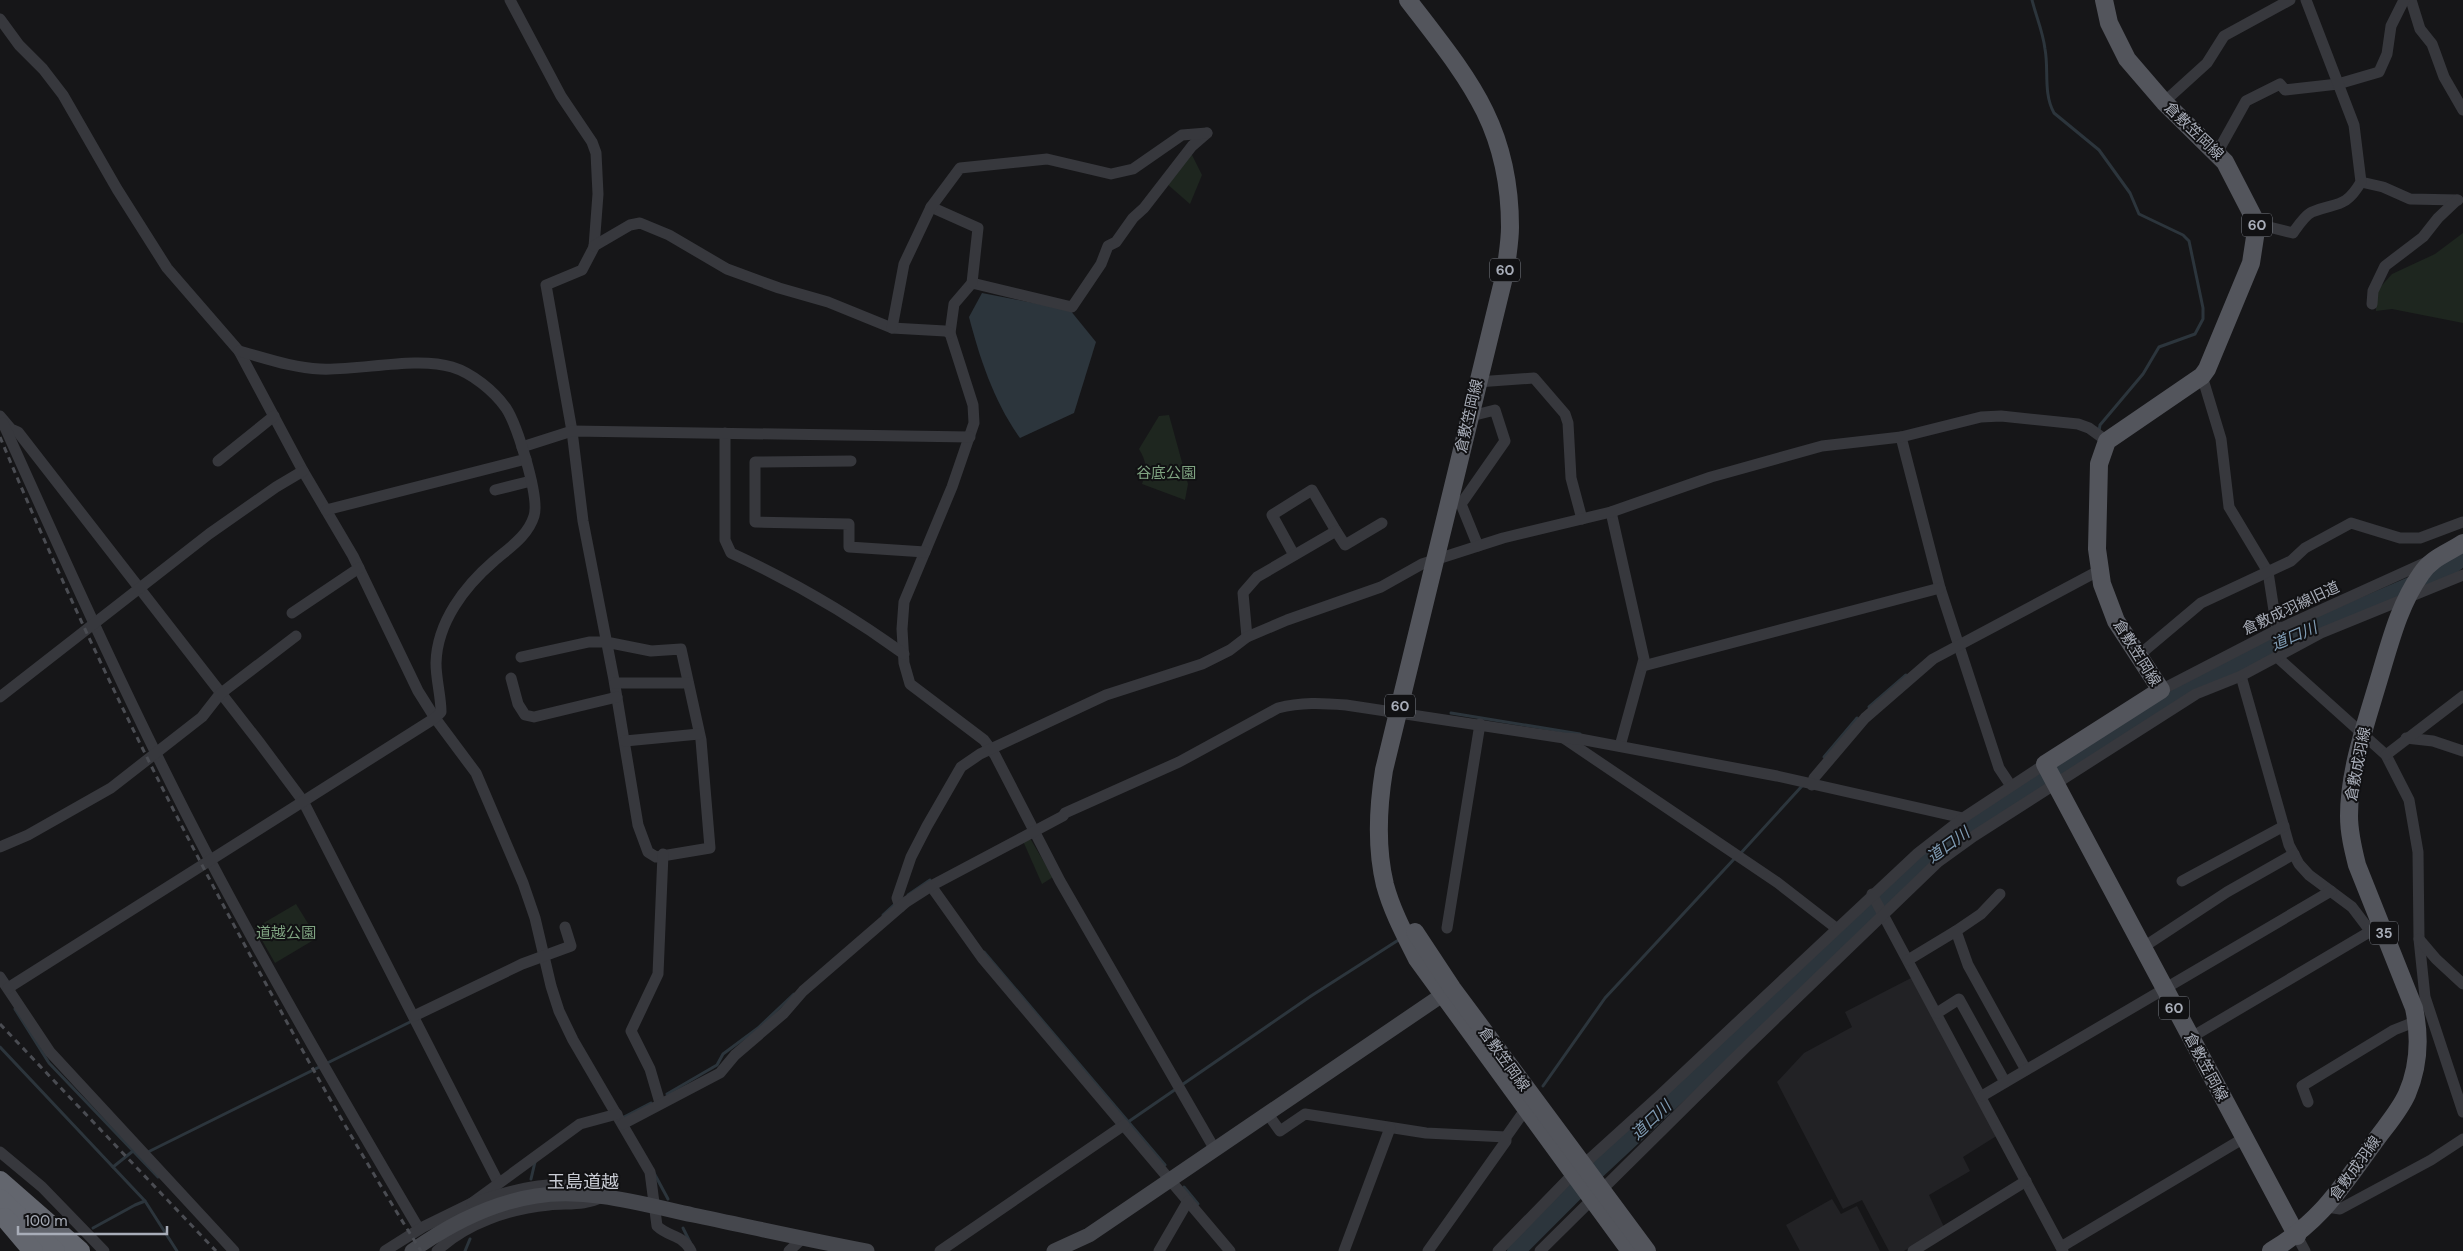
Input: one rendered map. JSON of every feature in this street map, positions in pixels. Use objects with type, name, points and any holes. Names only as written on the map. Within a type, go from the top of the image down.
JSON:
[{"type":"highway","points":[[0,1181],[80,1251]]},
{"type":"highway","points":[[0,1199],[55,1251]]},
{"type":"highway","points":[[0,1212],[33,1251]]},
{"type":"main road","name":"倉敷笠岡線","points":[[1408,0],[1467,78],[1492,123],[1502,154],[1509,191],[1510,230],[1505,273],[1384,770],[1379,826],[1385,884],[1417,959],[1447,992],[1597,1195],[1647,1251]]},
{"type":"main road","name":"倉敷笠岡線","points":[[2104,0],[2109,24],[2127,58],[2164,102],[2225,162],[2257,224]]},
{"type":"main road","name":"60","points":[[2101,436],[2202,376],[2216,350],[2251,263],[2257,224]]},
{"type":"main road","name":"倉敷笠岡線","points":[[2101,436],[2097,549],[2102,584],[2116,621],[2161,690],[2050,774],[2301,1243]]},
{"type":"main road","name":"倉敷成羽線","points":[[2271,1251],[2301,1243],[2407,1095],[2413,1076],[2418,1048],[2417,1021],[2403,980],[2378,933],[2350,841],[2351,791],[2363,733],[2395,627],[2407,597],[2421,572],[2437,557],[2463,543]]},
{"type":"main road","name":"倉敷笠岡線","points":[[1447,992],[1525,1110],[1578,1170]]},
{"type":"main road","name":"倉敷笠岡線","points":[[1597,1195],[1630,1251]]},
{"type":"street","points":[[510,0],[561,96],[595,149],[598,194],[594,246],[584,268],[546,285],[572,431],[583,521],[606,642],[615,684],[638,825],[648,852],[656,857],[662,854],[710,848],[699,734],[681,648],[650,651],[606,642],[588,642],[521,657]]},
{"type":"street","points":[[2164,102],[2207,63],[2224,36],[2290,0]]},
{"type":"street","points":[[2257,224],[2293,232],[2310,213],[2339,205],[2346,200],[2361,182],[2354,125],[2306,0]]},
{"type":"street","points":[[2217,153],[2246,101],[2280,84],[2285,90],[2338,84],[2379,72],[2387,54],[2391,26],[2404,0]]},
{"type":"street","points":[[2411,0],[2420,29],[2432,44],[2444,77],[2463,110]]},
{"type":"street","points":[[0,19],[19,45],[43,69],[63,95],[117,189],[167,268],[239,351],[303,472],[359,568],[418,691],[435,718],[476,774],[523,883],[535,918],[559,1011],[573,1040],[650,1172],[657,1226],[666,1234],[685,1241],[691,1251]]},
{"type":"street","points":[[892,328],[904,264],[932,207],[960,168],[1047,159],[1111,174],[1134,169],[1182,134],[1207,133],[1192,146],[1144,208],[1133,218],[1116,242],[1108,246],[1101,264],[1072,307],[972,283]]},
{"type":"street","points":[[2361,182],[2383,187],[2410,199],[2460,200]]},
{"type":"street","points":[[2372,304],[2372,291],[2385,266],[2423,237],[2438,218],[2460,200]]},
{"type":"street","points":[[932,207],[978,228],[972,283],[954,304],[950,333],[973,406],[974,423],[944,507],[912,578],[902,611],[904,654],[910,684],[971,730],[991,749],[1031,829],[1214,1148]]},
{"type":"street","points":[[594,246],[630,225],[640,223],[669,235],[727,269],[779,288],[828,302],[892,328],[945,330],[950,333]]},
{"type":"street","points":[[8,988],[435,718],[441,712],[436,664],[437,651],[445,624],[455,604],[479,575],[527,531],[535,515],[536,508],[526,459],[506,408],[481,384],[463,371],[440,364],[390,364],[320,369],[298,366],[239,351]]},
{"type":"street","points":[[2202,376],[2221,439],[2229,507],[2268,572],[2278,654],[2386,755],[2409,800],[2418,852],[2419,939],[2421,974],[2425,998],[2463,1112]]},
{"type":"street","points":[[1478,382],[1534,378],[1565,414],[1568,423],[1571,478],[1582,519]]},
{"type":"street","points":[[1478,546],[1462,504],[1505,441],[1495,410],[1479,414]]},
{"type":"street","points":[[218,461],[274,416]]},
{"type":"street","points":[[898,904],[911,858],[961,767],[991,749],[1106,695],[1202,664],[1230,650],[1247,637],[1287,620],[1381,587],[1422,564],[1478,546],[1611,512],[1711,477],[1822,446],[1902,437],[1981,417],[2001,416],[2078,424],[2101,436]]},
{"type":"street","points":[[0,417],[11,429],[18,432],[303,801],[498,1182]]},
{"type":"street","points":[[0,417],[94,625],[210,860],[322,1066],[419,1229]]},
{"type":"street","points":[[522,446],[572,431],[970,437]]},
{"type":"street","points":[[725,433],[725,540],[731,553],[816,595],[858,620],[904,654]]},
{"type":"street","points":[[1902,437],[1940,588],[1957,644],[2000,768],[2011,786]]},
{"type":"street","points":[[326,510],[526,459]]},
{"type":"street","points":[[851,461],[755,462],[755,522],[849,524],[849,547],[925,552]]},
{"type":"street","points":[[0,696],[141,589],[209,534],[276,487],[303,472]]},
{"type":"street","points":[[495,490],[531,481]]},
{"type":"street","points":[[1294,555],[1272,515],[1312,490],[1345,545],[1382,523]]},
{"type":"street","points":[[1611,512],[1644,659],[1620,743]]},
{"type":"street","points":[[2138,656],[2201,603],[2291,561],[2305,548],[2350,523],[2400,538],[2420,538],[2463,522]]},
{"type":"street","points":[[1247,637],[1243,593],[1257,577],[1336,531]]},
{"type":"street","name":"倉敷成羽線旧道","points":[[2161,690],[2437,557]]},
{"type":"street","points":[[292,612],[359,568]]},
{"type":"street","points":[[1812,784],[1814,778],[1864,718],[1933,659],[1957,644],[2100,570]]},
{"type":"street","points":[[1540,1251],[1883,913],[1938,862],[1974,836],[2050,774],[2196,694],[2241,676],[2278,654],[2320,633],[2463,575]]},
{"type":"street","points":[[1643,666],[1940,588]]},
{"type":"street","points":[[0,847],[28,835],[102,793],[202,718],[220,694],[296,636]]},
{"type":"street","points":[[2190,1038],[2378,933],[2352,907],[2309,875],[2299,864],[2284,826],[2241,676]]},
{"type":"street","points":[[511,678],[518,705],[525,716],[534,717],[617,697]]},
{"type":"street","points":[[615,684],[688,683]]},
{"type":"street","points":[[2386,755],[2463,696]]},
{"type":"street","points":[[472,1203],[498,1182],[580,1124],[620,1119],[660,1103],[720,1073],[735,1055],[784,1013],[803,991],[898,904],[1031,829],[1179,762],[1278,708],[1312,702],[1399,712],[1564,738],[1620,743],[1963,818]]},
{"type":"street","points":[[1447,928],[1480,724]]},
{"type":"street","points":[[625,741],[699,734]]},
{"type":"street","points":[[1564,738],[1738,856],[1836,928]]},
{"type":"street","points":[[2406,738],[2433,741],[2463,751]]},
{"type":"street","points":[[1498,1251],[1578,1170],[1918,852],[1963,818],[2011,786],[2050,774]]},
{"type":"street","points":[[2182,881],[2284,826]]},
{"type":"street","points":[[660,1103],[650,1069],[632,1031],[658,974],[662,854]]},
{"type":"street","points":[[2142,948],[2227,892],[2294,854]]},
{"type":"street","points":[[931,886],[983,959],[1230,1251]]},
{"type":"street","points":[[1982,1096],[2331,891]]},
{"type":"street","points":[[1908,960],[1980,914],[2000,894]]},
{"type":"street","points":[[1873,895],[2062,1249],[2244,1138]]},
{"type":"street","points":[[414,1016],[543,955],[571,946],[565,927]]},
{"type":"street","points":[[1956,931],[1968,965],[2026,1070]]},
{"type":"street","points":[[2419,939],[2436,959],[2463,984]]},
{"type":"street","points":[[2403,980],[2421,974]]},
{"type":"street","points":[[0,977],[50,1052],[234,1251]]},
{"type":"street","points":[[1054,1251],[1089,1235],[1267,1112],[1447,992]]},
{"type":"street","points":[[1937,1013],[1959,999],[2005,1082]]},
{"type":"street","points":[[2308,1102],[2302,1086],[2394,1030],[2417,1021]]},
{"type":"street","points":[[1428,1251],[1506,1141],[1508,1134],[1525,1110]]},
{"type":"street","points":[[1267,1112],[1280,1131],[1305,1114],[1426,1133],[1508,1134]]},
{"type":"street","points":[[940,1251],[1124,1124]]},
{"type":"street","points":[[1344,1251],[1393,1128]]},
{"type":"street","points":[[2327,1207],[2340,1209],[2431,1160],[2463,1139]]},
{"type":"street","points":[[0,1152],[42,1187],[104,1251]]},
{"type":"street","points":[[1913,1251],[2026,1181]]},
{"type":"street","points":[[385,1251],[419,1229],[472,1203],[506,1192],[558,1186],[585,1188],[602,1197]]},
{"type":"street","points":[[412,1251],[451,1226],[501,1204],[546,1195],[602,1197],[868,1251]]},
{"type":"street","points":[[437,1251],[462,1232],[495,1216],[543,1206],[591,1203],[602,1197]]},
{"type":"street","points":[[1159,1251],[1186,1198]]},
{"type":"street","points":[[789,1251],[802,1238]]},
{"type":"shaded area","points":[[982,293],[1070,310],[1096,342],[1074,413],[1020,438],[995,395],[978,349],[969,317]]},
{"type":"shaded area","points":[[1913,977],[1998,1135],[1963,1157],[1970,1171],[1929,1195],[1944,1227],[1904,1251],[1889,1251],[1862,1200],[1843,1209],[1777,1082],[1804,1053],[1852,1027],[1845,1012]]},
{"type":"shaded area","points":[[1832,1199],[1841,1214],[1857,1206],[1880,1251],[1800,1251],[1786,1225]]},
{"type":"green space","points":[[1191,153],[1202,175],[1190,204],[1166,183]]},
{"type":"green space","points":[[2463,233],[2463,323],[2392,309],[2376,311],[2376,292],[2392,274],[2435,254]]},
{"type":"green space","name":"谷底公園","points":[[1169,415],[1188,484],[1185,500],[1142,484],[1145,466],[1144,458],[1139,449],[1159,416]]},
{"type":"green space","points":[[1031,840],[1053,877],[1042,884],[1023,841]]},
{"type":"green space","name":"道越公園","points":[[296,904],[317,938],[275,963],[255,928]]},
{"type":"waterway","points":[[2032,0],[2044,43],[2047,89],[2054,113],[2099,150],[2130,193],[2139,214],[2183,235],[2189,241],[2203,308],[2203,319],[2195,334],[2159,347],[2143,374],[2100,425],[2099,431]]},
{"type":"waterway","name":"道口川","points":[[1516,1251],[1598,1169],[1857,927],[1897,882],[2038,781],[2188,691],[2264,649],[2445,571],[2463,556]]},
{"type":"waterway","points":[[1869,707],[1906,675]]},
{"type":"waterway","points":[[1451,713],[1580,734]]},
{"type":"waterway","points":[[1824,757],[1857,718]]},
{"type":"waterway","points":[[1740,854],[1802,786]]},
{"type":"waterway","points":[[1972,818],[1976,825]]},
{"type":"waterway","points":[[1543,1086],[1605,998],[1735,858]]},
{"type":"waterway","points":[[908,895],[930,880]]},
{"type":"waterway","points":[[883,915],[895,904]]},
{"type":"waterway","points":[[1128,1122],[1311,996],[1400,939]]},
{"type":"waterway","points":[[984,952],[1165,1165]]},
{"type":"waterway","points":[[667,1094],[717,1065],[723,1054],[758,1028],[794,994]]},
{"type":"waterway","points":[[15,1009],[49,1063],[158,1177]]},
{"type":"waterway","points":[[146,1153],[410,1022]]},
{"type":"waterway","points":[[0,1047],[145,1201],[177,1251]]},
{"type":"waterway","points":[[624,1117],[651,1103]]},
{"type":"waterway","points":[[113,1167],[133,1151]]},
{"type":"waterway","points":[[531,1179],[535,1162]]},
{"type":"waterway","points":[[654,1173],[668,1199]]},
{"type":"waterway","points":[[1184,1187],[1198,1204]]},
{"type":"waterway","points":[[93,1228],[145,1201]]},
{"type":"waterway","points":[[683,1228],[690,1242]]},
{"type":"waterway","points":[[465,1251],[470,1239]]},
{"type":"railway","points":[[0,437],[93,645],[194,850],[322,1085],[421,1251]]},
{"type":"railway","points":[[0,1024],[216,1251]]},
{"type":"district","name":"玉島道越","points":[[583,1182]]}]
